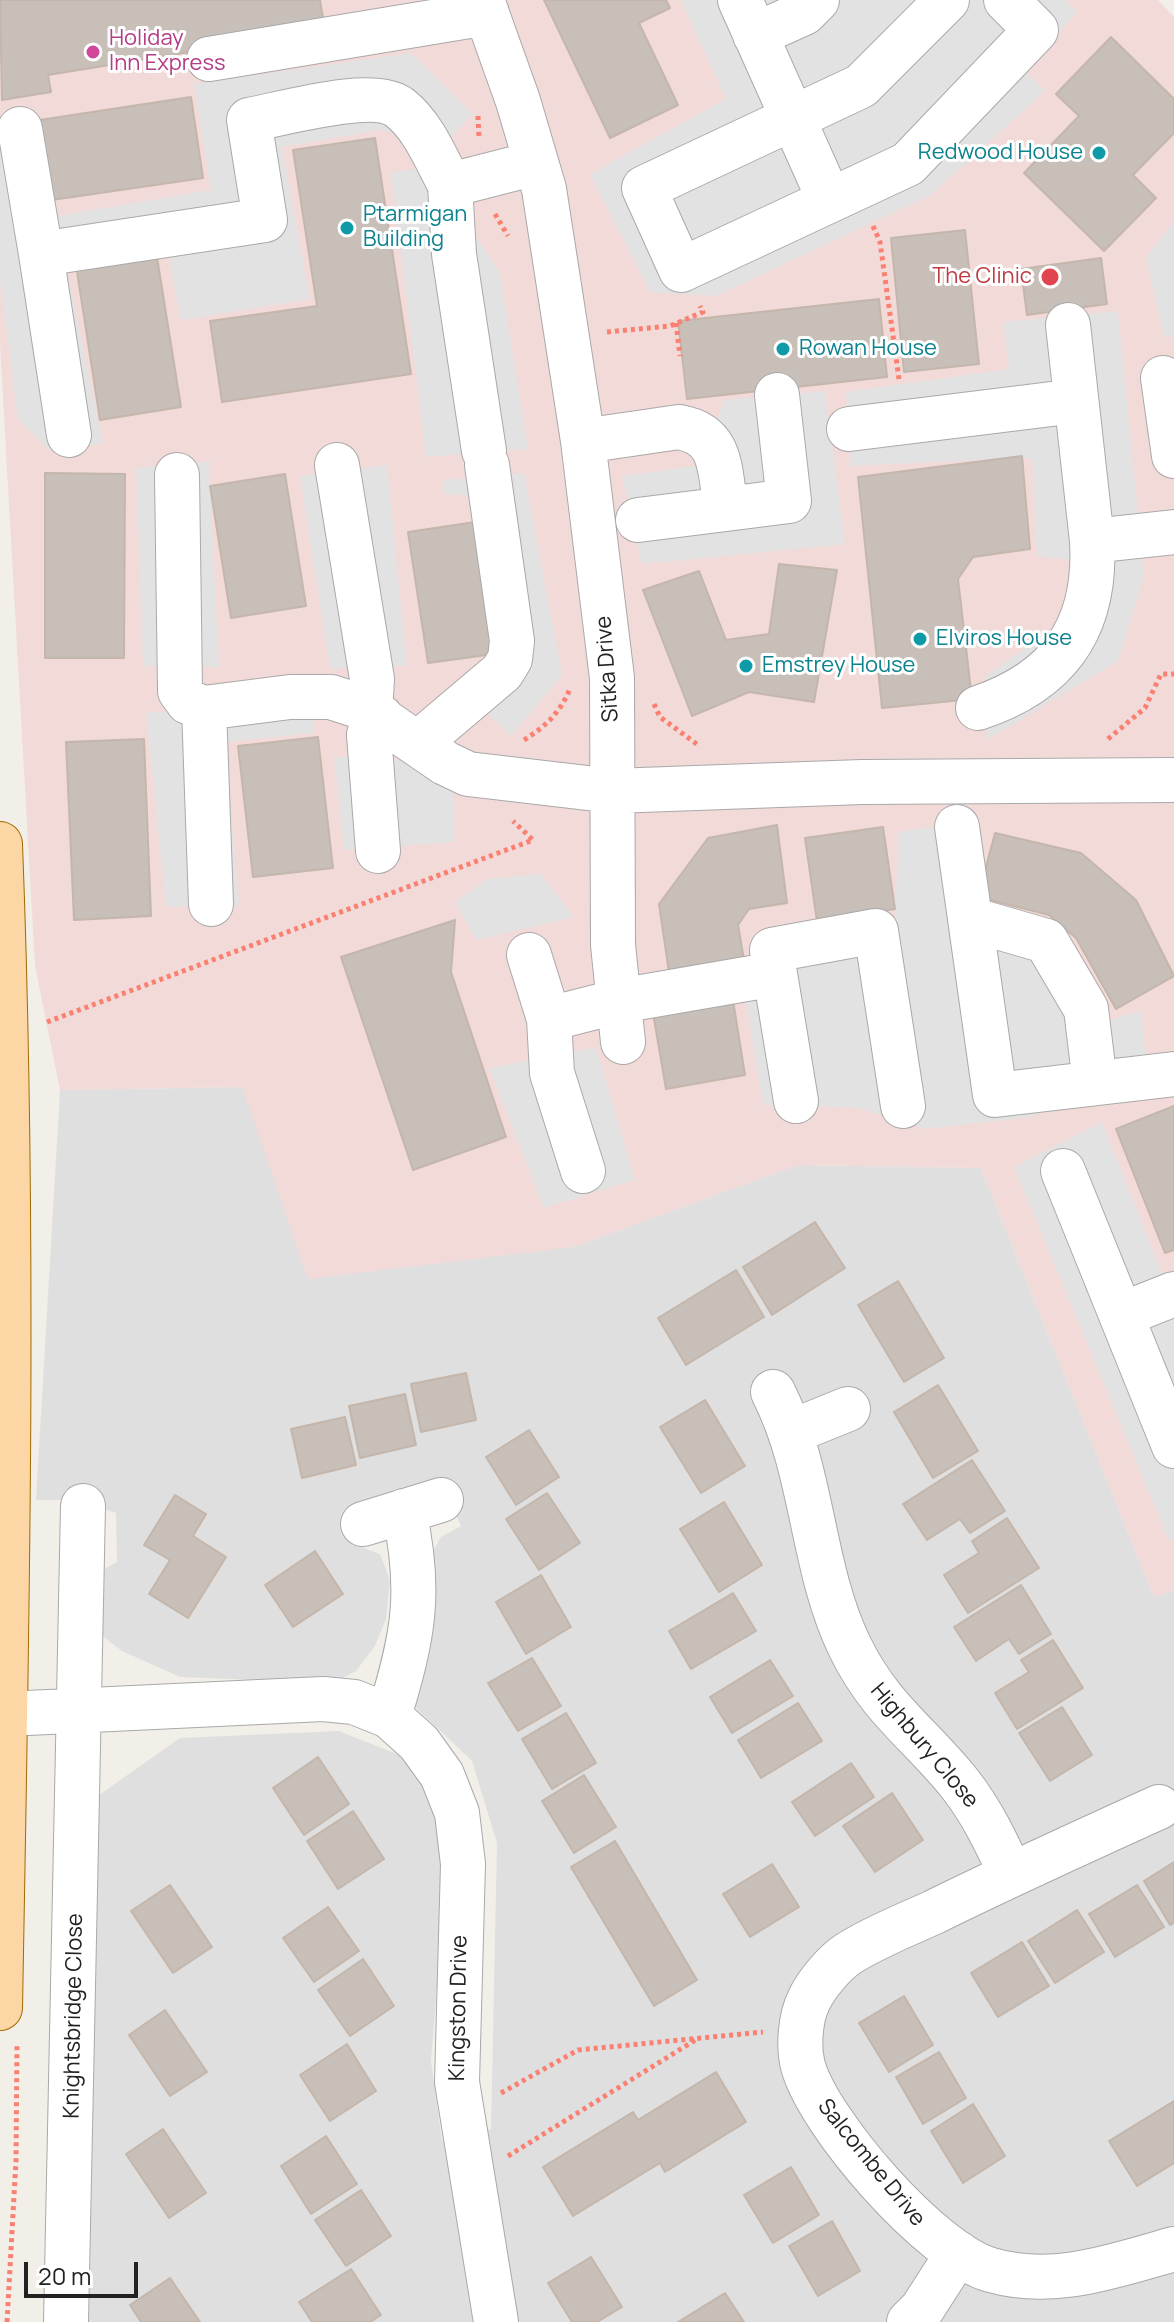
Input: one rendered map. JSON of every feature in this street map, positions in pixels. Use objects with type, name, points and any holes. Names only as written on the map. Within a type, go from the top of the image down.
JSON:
[{"type":"main road","points":[[0,844],[7,1033],[6,1714],[0,2008]]},
{"type":"street","points":[[817,0],[804,13],[748,17],[793,119],[842,193]]},
{"type":"street","points":[[947,0],[861,86],[644,188],[681,270],[908,164],[1036,30],[1006,0]]},
{"type":"street","points":[[209,59],[386,15],[485,6]]},
{"type":"street","name":"Sitka Drive","points":[[485,6],[544,189],[583,441],[612,678],[613,945],[621,1021]]},
{"type":"street","points":[[41,254],[265,220],[249,120],[362,100],[397,105],[412,118],[450,185],[454,254],[512,641],[510,659],[502,672],[417,744]]},
{"type":"street","points":[[20,129],[69,435]]},
{"type":"street","points":[[450,185],[536,163]]},
{"type":"street","points":[[978,708],[1009,697],[1042,677],[1063,654],[1089,603],[1094,574],[1092,541],[1068,325]]},
{"type":"street","points":[[1163,378],[1174,456]]},
{"type":"street","points":[[638,520],[789,501],[777,395]]},
{"type":"street","points":[[866,427],[1076,401]]},
{"type":"street","points":[[583,441],[679,427],[694,429],[710,439],[717,456],[726,509]]},
{"type":"street","points":[[337,465],[372,679],[373,713],[369,735],[378,851]]},
{"type":"street","points":[[177,475],[180,691],[188,702],[204,708],[290,697],[331,697],[373,713],[417,744],[488,777],[613,791],[862,782],[1174,780]]},
{"type":"street","points":[[1092,541],[1174,532]]},
{"type":"street","points":[[204,708],[211,904]]},
{"type":"street","points":[[957,827],[995,1095],[1174,1074]]},
{"type":"street","points":[[970,919],[1046,941],[1086,1009],[1095,1083]]},
{"type":"street","points":[[796,1101],[772,950],[876,931],[903,1106]]},
{"type":"street","points":[[529,955],[549,1019],[552,1073],[583,1171]]},
{"type":"street","points":[[549,1019],[621,1021],[775,974]]},
{"type":"street","points":[[1063,1171],[1174,1446]]},
{"type":"street","points":[[1121,1315],[1174,1294]]},
{"type":"street","name":"Highbury Close","points":[[773,1392],[791,1432],[832,1602],[848,1644],[865,1677],[896,1718],[958,1782],[980,1813],[1011,1874]]},
{"type":"street","points":[[791,1432],[848,1409]]},
{"type":"street","name":"Knightsbridge Close","points":[[66,2322],[81,1710],[98,1550],[83,1506]]},
{"type":"street","points":[[363,1524],[423,1506],[415,1567],[412,1631],[389,1716]]},
{"type":"street","name":"Kingston Drive","points":[[6,1714],[323,1699],[354,1702],[389,1716],[419,1743],[442,1775],[457,1813],[463,1864],[456,2041],[462,2115],[496,2322]]},
{"type":"street","name":"Salcombe Drive","points":[[1159,1807],[1011,1874],[846,1955],[809,2000],[801,2028],[802,2063],[815,2095],[835,2128],[927,2231],[989,2270],[1061,2277],[1094,2272],[1174,2249]]},
{"type":"street","points":[[909,2322],[922,2309],[958,2253]]},
{"type":"path","points":[[480,105],[476,128],[480,142]]},
{"type":"path","points":[[842,193],[880,242],[901,379],[879,383],[866,427]]},
{"type":"path","points":[[492,201],[500,225],[514,244]]},
{"type":"path","points":[[566,336],[676,323],[703,312],[681,270]]},
{"type":"path","points":[[676,323],[680,356]]},
{"type":"path","points":[[1100,743],[1119,732],[1145,708],[1161,674],[1174,674]]},
{"type":"path","points":[[7,1033],[63,1018],[533,840],[510,819],[488,777],[501,751],[546,726],[561,709],[572,683]]},
{"type":"path","points":[[650,693],[660,717],[698,745],[713,748]]},
{"type":"path","points":[[462,2115],[578,2050],[801,2028]]},
{"type":"path","points":[[473,2178],[697,2038]]},
{"type":"shaded area","points":[[0,0],[1158,0],[1174,17],[1174,1590],[1154,1597],[981,1168],[798,1165],[573,1247],[308,1279],[242,1087],[60,1090],[35,966],[0,344]]},
{"type":"shaded area","points":[[681,0],[1065,0],[1077,12],[1025,72],[1045,91],[931,195],[716,296],[650,292],[590,174],[726,99]]},
{"type":"shaded area","points":[[411,53],[473,114],[443,146],[379,130],[282,147],[310,299],[181,320],[166,245],[65,260],[103,444],[49,450],[18,419],[0,281],[0,140],[45,218],[211,190],[194,84]]},
{"type":"shaded area","points":[[430,167],[500,273],[528,449],[426,457],[391,172]]},
{"type":"shaded area","points":[[1174,221],[1174,336],[1164,337],[1146,257]]},
{"type":"shaded area","points":[[1118,311],[1144,576],[1118,661],[987,740],[985,676],[1063,623],[1072,560],[1037,556],[1032,458],[850,466],[846,392],[1009,369],[1003,322]]},
{"type":"shaded area","points":[[825,391],[845,544],[642,564],[622,476],[702,465],[724,400]]},
{"type":"shaded area","points":[[209,461],[219,667],[143,666],[136,468]]},
{"type":"shaded area","points":[[387,465],[407,666],[330,669],[300,476]]},
{"type":"shaded area","points":[[524,473],[562,675],[511,736],[480,706],[502,653],[476,496],[443,494],[443,480]]},
{"type":"shaded area","points":[[146,712],[314,715],[313,733],[225,742],[239,905],[166,907]]},
{"type":"shaded area","points":[[334,757],[396,759],[453,791],[453,842],[344,850]]},
{"type":"shaded area","points":[[940,826],[955,926],[1058,948],[1105,1021],[1141,1011],[1147,1071],[1030,1117],[925,1129],[858,1108],[763,1105],[745,996],[856,935],[895,932],[898,832]]},
{"type":"shaded area","points":[[541,874],[574,917],[476,940],[455,902],[488,879]]},
{"type":"shaded area","points":[[596,1047],[635,1180],[544,1208],[489,1068]]},
{"type":"shaded area","points":[[242,1087],[573,1247],[798,1165],[981,1168],[1154,1597],[1174,1590],[1174,2322],[89,2322],[99,1795],[180,1738],[339,1731],[402,1756],[424,1782],[438,1825],[445,1886],[431,2061],[442,2141],[491,2129],[497,1843],[472,1761],[411,1703],[431,1555],[441,1537],[461,1526],[442,1485],[350,1508],[361,1547],[380,1554],[390,1580],[386,1619],[375,1646],[356,1671],[334,1683],[180,1677],[122,1651],[101,1635],[97,1573],[117,1562],[116,1513],[75,1500],[36,1500],[60,1090]]},
{"type":"shaded area","points":[[1102,1122],[1174,1303],[1174,1539],[1169,1541],[1014,1167]]},
{"type":"building","name":"Holiday Inn Express","points":[[0,0],[320,0],[325,30],[48,75],[51,92],[2,100]]},
{"type":"building","points":[[544,0],[666,0],[670,8],[639,23],[678,105],[610,138]]},
{"type":"building","name":"Redwood House","points":[[1111,37],[1174,99],[1174,133],[1133,175],[1156,198],[1104,251],[1024,173],[1079,116],[1056,94]]},
{"type":"building","points":[[191,97],[203,178],[45,201],[33,121]]},
{"type":"building","name":"Ptarmigan Building","points":[[375,138],[411,374],[222,402],[210,321],[317,306],[293,150]]},
{"type":"building","points":[[965,230],[979,364],[904,372],[891,238]]},
{"type":"building","points":[[156,251],[181,407],[100,420],[76,265]]},
{"type":"building","points":[[1101,258],[1107,304],[1027,315],[1021,269]]},
{"type":"building","name":"Rowan House","points":[[879,299],[887,377],[687,399],[678,321]]},
{"type":"building","name":"Elviros House","points":[[1022,456],[1030,549],[973,557],[958,579],[972,699],[882,708],[858,477]]},
{"type":"building","points":[[45,473],[125,474],[124,658],[45,658]]},
{"type":"building","points":[[285,474],[306,606],[231,618],[210,486]]},
{"type":"building","points":[[482,521],[502,653],[428,663],[408,532]]},
{"type":"building","name":"Emstrey House","points":[[779,564],[837,570],[814,702],[749,692],[692,716],[643,590],[699,571],[726,640],[769,634]]},
{"type":"building","points":[[318,737],[333,868],[253,877],[238,746]]},
{"type":"building","points":[[144,739],[151,916],[74,920],[66,742]]},
{"type":"building","points":[[777,825],[787,903],[749,909],[738,925],[744,960],[669,972],[659,904],[708,838]]},
{"type":"building","points":[[883,827],[895,909],[817,921],[805,838]]},
{"type":"building","points":[[995,833],[1081,853],[1136,900],[1174,976],[1116,1009],[1076,938],[1049,915],[978,897]]},
{"type":"building","points":[[455,920],[451,972],[506,1137],[413,1170],[341,957]]},
{"type":"building","points":[[732,994],[745,1075],[666,1089],[652,1007]]},
{"type":"building","points":[[1174,1106],[1174,1250],[1165,1253],[1116,1129]]},
{"type":"building","points":[[815,1222],[845,1268],[772,1315],[743,1267]]},
{"type":"building","points":[[736,1270],[764,1317],[686,1365],[658,1318]]},
{"type":"building","points":[[898,1281],[944,1358],[904,1382],[858,1305]]},
{"type":"building","points":[[466,1373],[476,1420],[421,1432],[411,1384]]},
{"type":"building","points":[[938,1385],[978,1451],[933,1478],[894,1412]]},
{"type":"building","points":[[405,1394],[416,1445],[360,1458],[349,1406]]},
{"type":"building","points":[[705,1400],[745,1466],[701,1493],[660,1427]]},
{"type":"building","points":[[345,1417],[356,1465],[302,1478],[291,1429]]},
{"type":"building","points":[[529,1430],[559,1477],[516,1505],[486,1457]]},
{"type":"building","points":[[972,1460],[1005,1511],[970,1533],[960,1519],[927,1540],[903,1504]]},
{"type":"building","points":[[547,1493],[580,1543],[539,1570],[506,1519]]},
{"type":"building","points":[[175,1495],[206,1514],[193,1536],[226,1557],[188,1618],[149,1594],[170,1560],[144,1545]]},
{"type":"building","points":[[724,1502],[762,1565],[719,1592],[680,1529]]},
{"type":"building","points":[[1007,1518],[1039,1568],[968,1613],[944,1575],[979,1553],[972,1541]]},
{"type":"building","points":[[315,1551],[343,1594],[293,1627],[265,1585]]},
{"type":"building","points":[[541,1575],[571,1627],[526,1654],[496,1602]]},
{"type":"building","points":[[1021,1585],[1051,1634],[1019,1654],[1009,1639],[976,1661],[954,1627]]},
{"type":"building","points":[[733,1593],[756,1631],[691,1669],[669,1631]]},
{"type":"building","points":[[1053,1640],[1083,1688],[1017,1729],[995,1693],[1029,1672],[1021,1660]]},
{"type":"building","points":[[532,1658],[561,1706],[518,1731],[488,1683]]},
{"type":"building","points":[[770,1660],[793,1696],[732,1733],[710,1697]]},
{"type":"building","points":[[798,1703],[822,1741],[761,1778],[738,1740]]},
{"type":"building","points":[[1062,1707],[1092,1755],[1050,1781],[1019,1733]]},
{"type":"building","points":[[566,1713],[596,1763],[552,1789],[522,1739]]},
{"type":"building","points":[[318,1757],[349,1804],[304,1835],[273,1788]]},
{"type":"building","points":[[851,1763],[874,1797],[815,1836],[792,1802]]},
{"type":"building","points":[[584,1775],[616,1827],[574,1853],[542,1801]]},
{"type":"building","points":[[892,1793],[923,1840],[875,1872],[843,1826]]},
{"type":"building","points":[[353,1811],[384,1859],[338,1889],[307,1841]]},
{"type":"building","points":[[615,1841],[697,1980],[654,2006],[571,1867]]},
{"type":"building","points":[[1174,1862],[1174,1923],[1170,1925],[1144,1881]]},
{"type":"building","points":[[772,1864],[799,1907],[750,1937],[723,1894]]},
{"type":"building","points":[[170,1885],[212,1947],[173,1973],[131,1911]]},
{"type":"building","points":[[1137,1885],[1164,1927],[1115,1957],[1089,1914]]},
{"type":"building","points":[[328,1907],[359,1951],[314,1982],[283,1938]]},
{"type":"building","points":[[1077,1910],[1104,1952],[1055,1983],[1028,1941]]},
{"type":"building","points":[[1022,1942],[1049,1986],[998,2017],[971,1973]]},
{"type":"building","points":[[363,1959],[394,2006],[350,2036],[318,1990]]},
{"type":"building","points":[[904,1996],[933,2045],[889,2072],[859,2023]]},
{"type":"building","points":[[165,2010],[207,2072],[170,2096],[129,2035]]},
{"type":"building","points":[[347,2044],[376,2091],[330,2121],[300,2075]]},
{"type":"building","points":[[939,2052],[966,2098],[923,2124],[896,2077]]},
{"type":"building","points":[[716,2072],[746,2122],[665,2172],[660,2163],[573,2216],[543,2167],[633,2112],[638,2120]]},
{"type":"building","points":[[1174,2101],[1174,2163],[1137,2186],[1109,2141]]},
{"type":"building","points":[[973,2104],[1005,2156],[963,2183],[931,2131]]},
{"type":"building","points":[[163,2129],[206,2193],[169,2218],[126,2154]]},
{"type":"building","points":[[326,2136],[357,2184],[311,2214],[281,2166]]},
{"type":"building","points":[[791,2167],[819,2215],[773,2243],[744,2195]]},
{"type":"building","points":[[361,2190],[391,2236],[346,2266],[315,2220]]},
{"type":"building","points":[[832,2221],[860,2271],[818,2296],[789,2246]]},
{"type":"building","points":[[591,2257],[622,2307],[597,2322],[572,2322],[548,2283]]},
{"type":"building","points":[[351,2269],[381,2315],[370,2322],[312,2322],[299,2302]]},
{"type":"building","points":[[170,2278],[200,2322],[141,2322],[130,2305]]},
{"type":"building","points":[[725,2293],[744,2322],[678,2322]]},
{"type":"place","name":"Holiday Inn Express","points":[[93,52]]},
{"type":"place","name":"Redwood House","points":[[1099,153]]},
{"type":"place","name":"Ptarmigan Building","points":[[347,228]]},
{"type":"place","name":"The Clinic","points":[[1050,277]]},
{"type":"place","name":"Rowan House","points":[[783,349]]},
{"type":"place","name":"Elviros House","points":[[920,639]]},
{"type":"place","name":"Emstrey House","points":[[746,666]]}]
